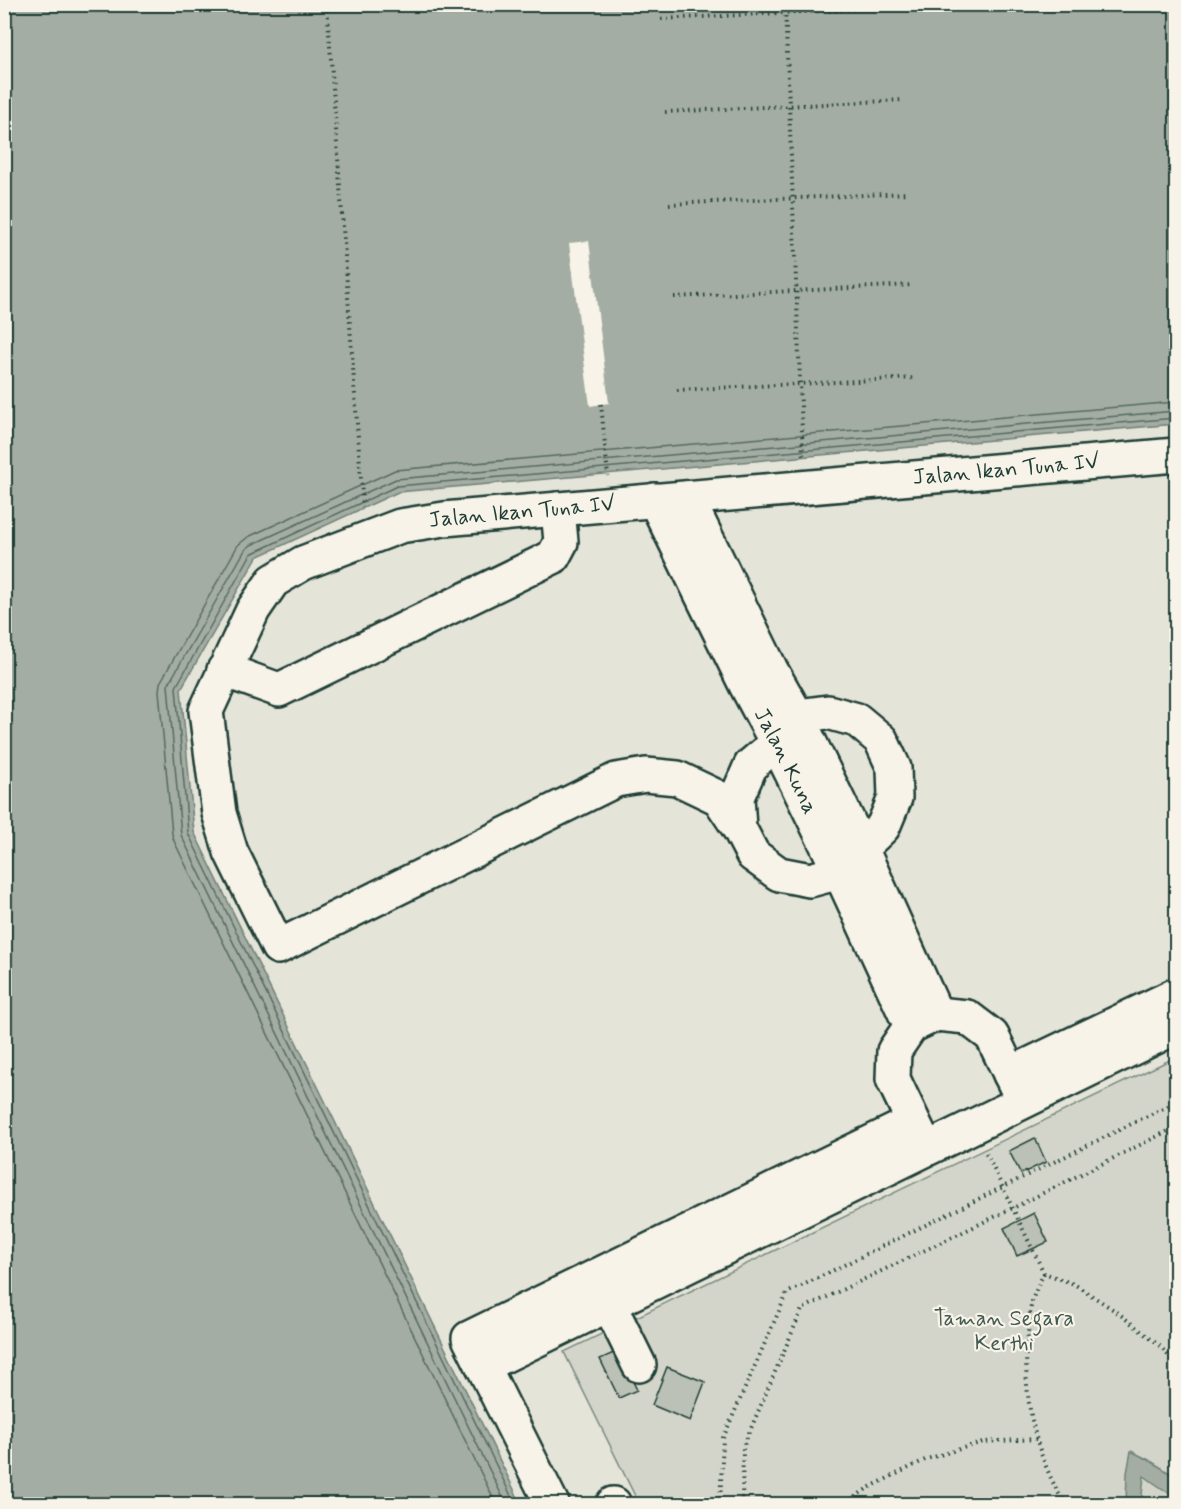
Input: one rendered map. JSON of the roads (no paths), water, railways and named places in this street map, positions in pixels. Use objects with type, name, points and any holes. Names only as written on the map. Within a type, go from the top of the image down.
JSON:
[{"type":"lane","name":"Jalan Ikan Tuna IV","points":[[739,828],[719,798],[677,778],[646,775],[616,780],[278,947],[231,852],[219,813],[206,711],[253,610],[273,581],[303,564],[400,526],[444,519],[1176,455]]},
{"type":"lane","name":"Jalan Kuna","points":[[687,498],[759,679],[777,743],[851,860]]},
{"type":"lane","name":"Jalan Kuna","points":[[655,500],[759,679],[797,716],[851,860],[923,1020]]},
{"type":"lane","points":[[224,670],[279,690],[553,557],[561,542],[558,509]]},
{"type":"lane","points":[[777,743],[751,765],[737,797],[739,828],[753,855],[779,874],[810,880],[851,860],[883,827],[895,798],[894,768],[881,740],[857,720],[828,712],[797,716]]},
{"type":"lane","points":[[476,1352],[920,1135],[973,1126],[1017,1088],[1176,995]]},
{"type":"lane","points":[[920,1135],[893,1079],[894,1051],[923,1020],[968,1017],[992,1036],[1017,1088]]},
{"type":"lane","points":[[1017,1088],[1176,1027]]},
{"type":"lane","points":[[476,1352],[609,1304],[920,1135]]},
{"type":"lane","points":[[609,1304],[639,1365]]},
{"type":"lane","points":[[476,1352],[552,1504]]},
{"type":"water","points":[[5,5],[1176,5],[1176,424],[398,492],[257,557],[181,689],[194,832],[521,1504],[5,1504]]},
{"type":"water","points":[[1131,1451],[1176,1477],[1176,1498],[1144,1476],[1141,1504],[1126,1504],[1127,1473]]},
{"type":"park label","name":"Taman Segara Kerthi","points":[[1004,1332]]}]
